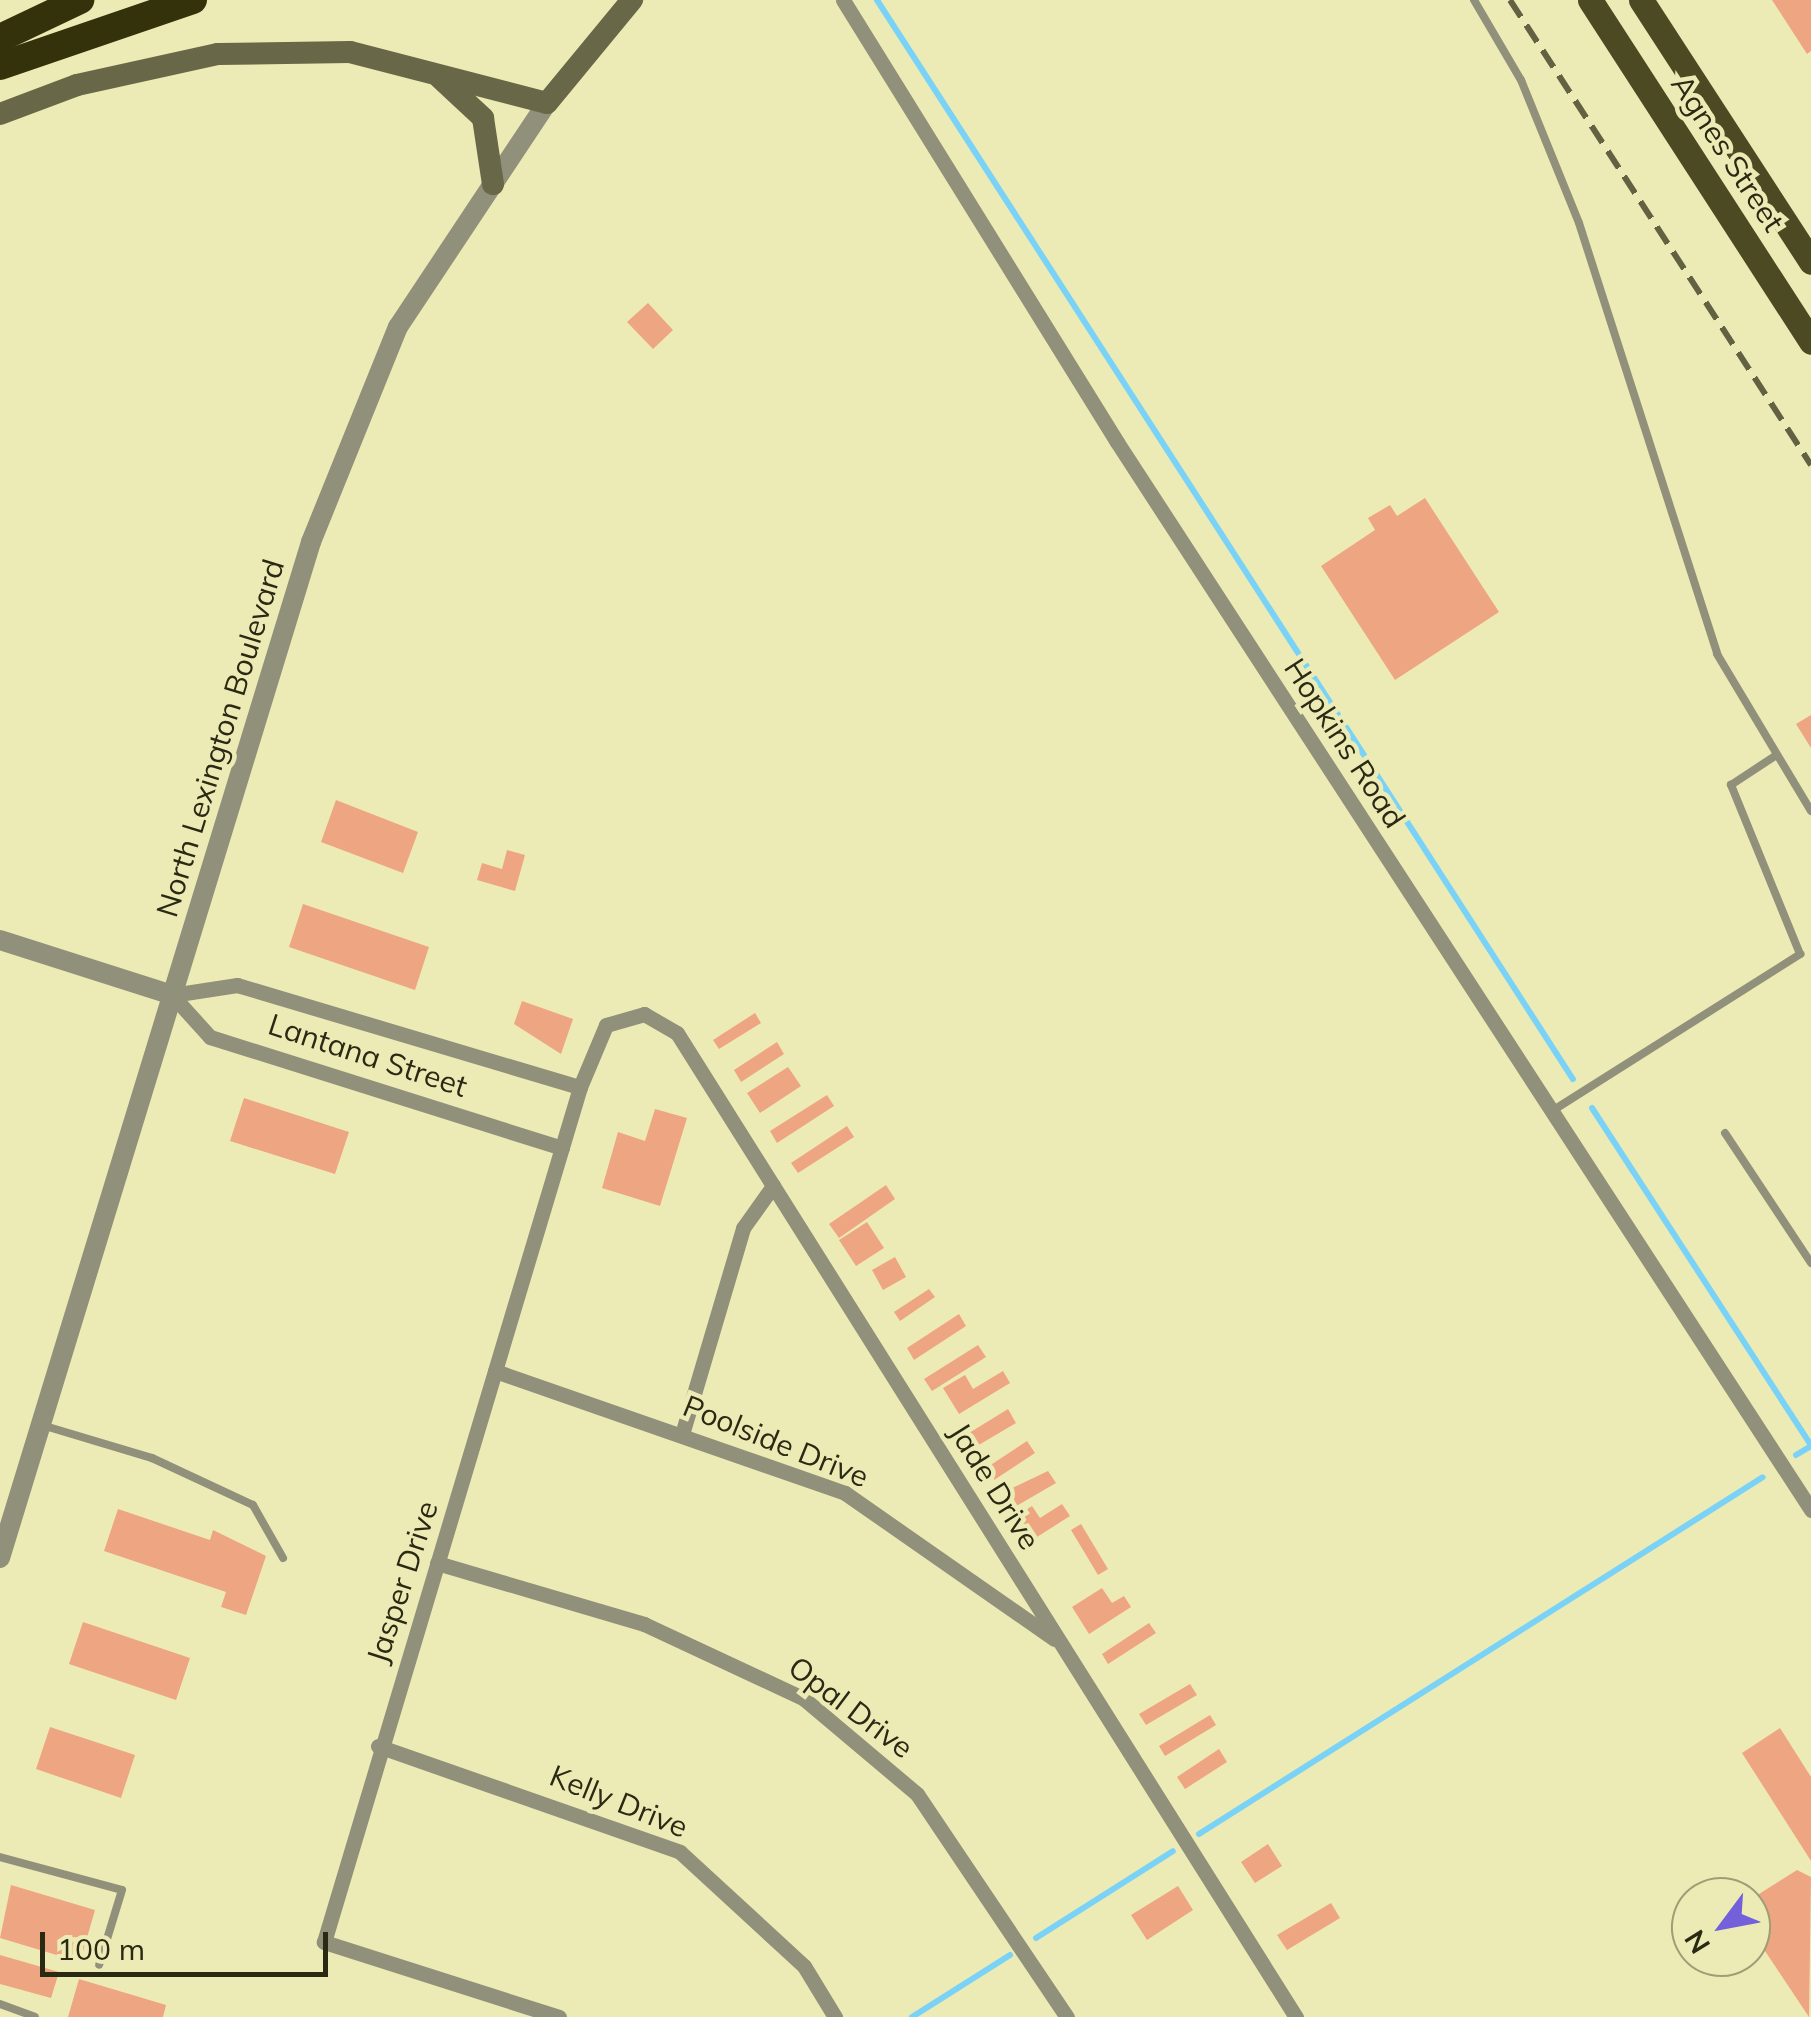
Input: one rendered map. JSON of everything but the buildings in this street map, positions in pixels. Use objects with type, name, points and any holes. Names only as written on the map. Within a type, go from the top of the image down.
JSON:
[{"type":"highway","points":[[0,38],[80,0]]},
{"type":"highway","points":[[0,66],[193,0]]},
{"type":"main road","name":"North Lexington Boulevard","points":[[546,103],[632,0]]},
{"type":"main road","name":"Agnes Street","points":[[1590,0],[1811,342]]},
{"type":"main road","name":"Agnes Street","points":[[1641,0],[1811,262]]},
{"type":"main road","points":[[0,114],[77,85],[218,54],[350,52],[546,103]]},
{"type":"main road","points":[[429,70],[482,118],[493,184]]},
{"type":"street","name":"Hopkins Road","points":[[842,0],[1552,1112],[1811,1510]]},
{"type":"street","name":"North Lexington Boulevard","points":[[0,1558],[318,524],[398,327],[546,103]]},
{"type":"street","name":"Lantana Street","points":[[0,940],[172,994],[237,985],[580,1087]]},
{"type":"street","name":"Lantana Street","points":[[172,994],[210,1037],[562,1148]]},
{"type":"street","name":"Jasper Drive","points":[[559,2017],[526,2010],[324,1942],[378,1746],[580,1087],[597,1038],[625,1017]]},
{"type":"street","name":"Jade Drive","points":[[625,1017],[660,1018],[678,1033],[1296,2017]]},
{"type":"street","points":[[684,1431],[743,1228],[773,1186]]},
{"type":"street","name":"Poolside Drive","points":[[496,1371],[684,1431],[845,1493],[1060,1643]]},
{"type":"street","name":"Opal Drive","points":[[437,1563],[644,1624],[804,1698],[917,1794],[1068,2017]]},
{"type":"street","name":"Kelly Drive","points":[[378,1746],[680,1852],[804,1966],[835,2017]]},
{"type":"lane","points":[[1474,0],[1521,80],[1579,223],[1717,654],[1811,812]]},
{"type":"lane","points":[[1552,1112],[1800,954],[1731,784],[1775,756]]},
{"type":"lane","points":[[1726,1133],[1811,1262]]},
{"type":"lane","points":[[41,1424],[152,1458],[253,1505],[283,1558]]},
{"type":"lane","points":[[0,1856],[122,1890],[99,1966]]},
{"type":"lane","points":[[0,2004],[35,2017]]},
{"type":"waterway","points":[[877,0],[1573,1079]]},
{"type":"waterway","points":[[1592,1108],[1811,1445]]},
{"type":"waterway","points":[[1796,1455],[1811,1446]]},
{"type":"waterway","points":[[1199,1834],[1763,1477]]},
{"type":"waterway","points":[[1036,1938],[1173,1851]]},
{"type":"waterway","points":[[912,2017],[1010,1955]]},
{"type":"railway","points":[[1510,0],[1811,465]]}]
